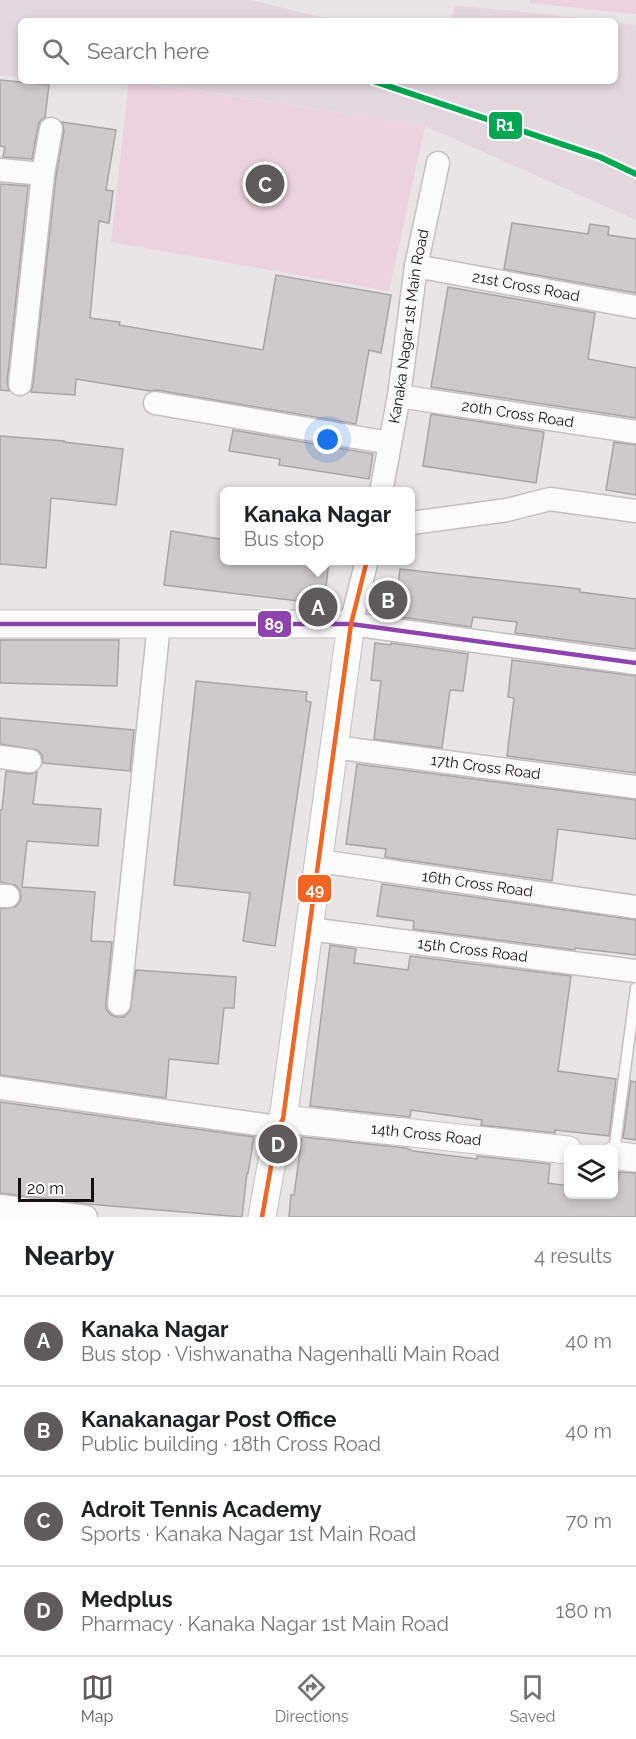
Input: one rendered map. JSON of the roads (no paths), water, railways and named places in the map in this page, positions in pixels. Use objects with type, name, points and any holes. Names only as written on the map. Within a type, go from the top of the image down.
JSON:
[{"type":"street","points":[[20,384],[43,174],[51,129]]},
{"type":"street","name":"Kanaka Nagar 1st Main Road","points":[[382,487],[399,396],[416,266],[438,163]]},
{"type":"street","points":[[0,170],[43,174]]},
{"type":"street","name":"21st Cross Road","points":[[416,266],[636,307]]},
{"type":"street","name":"20th Cross Road","points":[[399,396],[636,432]]},
{"type":"street","points":[[155,403],[390,443]]},
{"type":"street","points":[[415,522],[507,510],[550,499],[636,511]]},
{"type":"street","points":[[262,1217],[281,1123],[351,624],[366,565]]},
{"type":"street","points":[[0,624],[351,624],[636,663]]},
{"type":"street","points":[[119,1004],[159,624]]},
{"type":"street","name":"17th Cross Road","points":[[334,747],[636,787]]},
{"type":"street","points":[[0,757],[30,761]]},
{"type":"street","name":"16th Cross Road","points":[[319,861],[636,907]]},
{"type":"street","name":"15th Cross Road","points":[[309,929],[636,972]]},
{"type":"street","points":[[0,1088],[281,1123]]},
{"type":"street","name":"14th Cross Road","points":[[281,1123],[564,1150]]},
{"type":"street","points":[[618,1154],[636,1158]]},
{"type":"street","points":[[0,1206],[86,1217]]},
{"type":"lane","points":[[615,1145],[636,988]]},
{"type":"place","name":"Adroit Tennis Academy","points":[[265,184]]},
{"type":"place","name":"Kanakanagar Post Office","points":[[388,600]]},
{"type":"place","name":"Kanaka Nagar","points":[[318,607]]},
{"type":"place","name":"Medplus","points":[[278,1144]]}]
